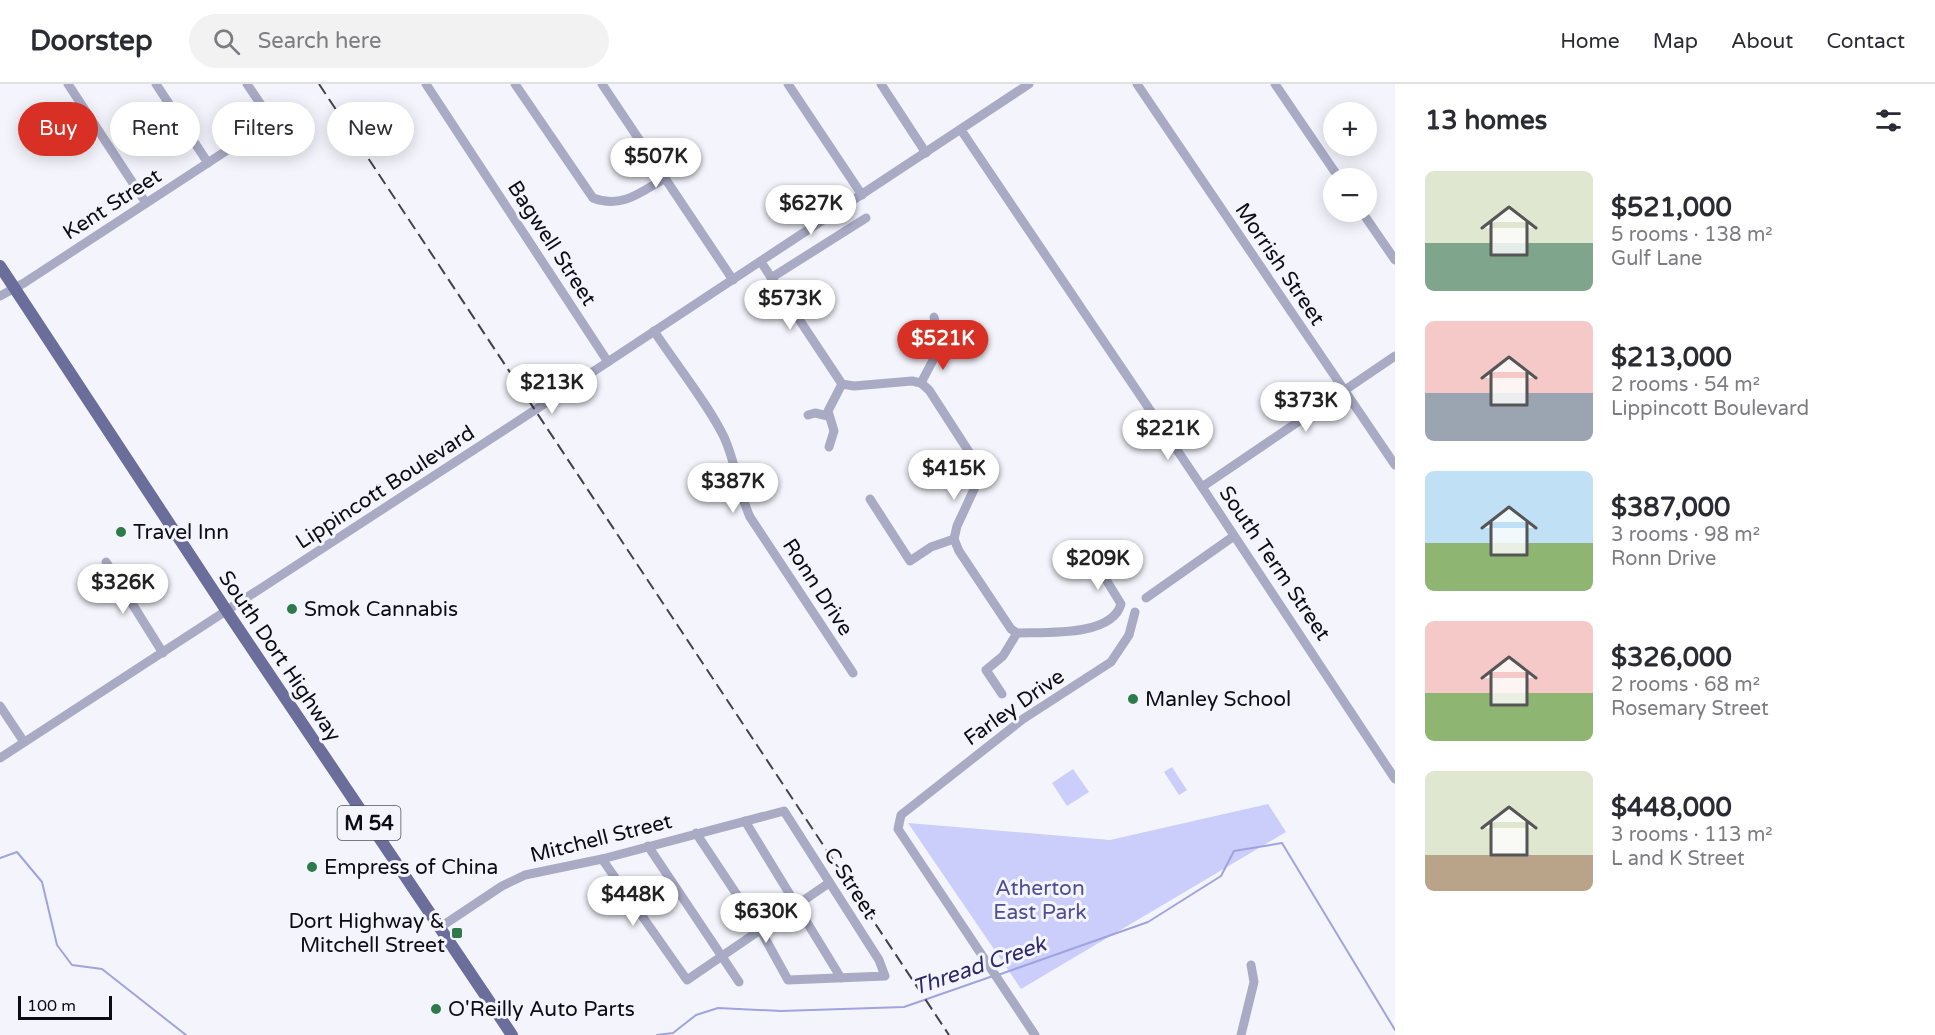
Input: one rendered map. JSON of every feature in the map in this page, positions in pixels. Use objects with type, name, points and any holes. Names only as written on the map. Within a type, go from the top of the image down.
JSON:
[{"type":"main road","name":"South Dort Highway","points":[[0,266],[227,611],[512,1035]]},
{"type":"street","points":[[68,84],[146,203]]},
{"type":"street","points":[[156,84],[208,163]]},
{"type":"street","name":"Kent Street","points":[[0,296],[272,121],[247,84]]},
{"type":"street","name":"Bagwell Street","points":[[426,84],[608,362]]},
{"type":"street","points":[[515,84],[593,198],[604,202],[619,202],[632,198],[665,177]]},
{"type":"street","points":[[602,84],[733,280]]},
{"type":"street","points":[[788,84],[862,195]]},
{"type":"street","points":[[881,84],[926,153]]},
{"type":"street","name":"Lippincott Boulevard","points":[[0,758],[761,262],[1029,84]]},
{"type":"street","name":"Morrish Street","points":[[1137,84],[1395,465]]},
{"type":"street","points":[[1275,84],[1332,168]]},
{"type":"street","name":"South Term Street","points":[[961,130],[1202,487],[1395,779]]},
{"type":"street","points":[[771,278],[866,218]]},
{"type":"street","points":[[1369,222],[1395,260]]},
{"type":"street","points":[[761,262],[842,384],[854,386],[921,383],[929,390],[982,472],[957,526],[954,539],[959,551],[1011,629],[1017,633],[1097,627],[1119,612],[1121,604],[1097,564]]},
{"type":"street","points":[[921,383],[941,345],[934,317]]},
{"type":"street","name":"Ronn Drive","points":[[654,332],[723,436],[732,458],[741,497],[750,517],[853,673]]},
{"type":"street","points":[[941,345],[958,350]]},
{"type":"street","points":[[1202,487],[1395,356]]},
{"type":"street","points":[[829,447],[834,430],[828,413],[842,384]]},
{"type":"street","points":[[808,415],[828,413]]},
{"type":"street","points":[[870,499],[910,561],[931,547],[954,539]]},
{"type":"street","points":[[1146,598],[1234,536]]},
{"type":"street","points":[[105,562],[163,653]]},
{"type":"street","name":"Farley Drive","points":[[1035,1035],[898,829],[898,822],[901,815],[1023,719],[1111,662],[1129,635],[1135,612]]},
{"type":"street","points":[[1002,694],[986,670],[1003,656],[1017,633]]},
{"type":"street","points":[[0,706],[24,742]]},
{"type":"street","name":"Mitchell Street","points":[[439,928],[502,886],[525,875],[602,859],[784,811]]},
{"type":"street","name":"C Street","points":[[784,811],[879,960],[885,976],[841,978]]},
{"type":"street","points":[[696,833],[761,931],[788,980],[841,978],[799,905],[744,821]]},
{"type":"street","points":[[648,846],[739,982]]},
{"type":"street","points":[[602,859],[687,980],[829,883]]},
{"type":"street","points":[[1241,1035],[1254,982],[1251,965]]},
{"type":"green space","points":[[1172,767],[1187,790],[1179,795],[1164,772]]},
{"type":"green space","points":[[1073,769],[1089,792],[1067,806],[1052,783]]},
{"type":"green space","name":"Atherton East Park","points":[[1268,804],[1286,832],[1021,989],[908,823],[1110,840]]},
{"type":"waterway","name":"Thread Creek","points":[[998,975],[1148,922],[1221,876],[1234,851],[1282,843],[1395,1030]]},
{"type":"waterway","name":"Thread Creek","points":[[0,858],[17,852],[42,882],[57,945],[72,965],[102,969],[186,1035]]},
{"type":"waterway","name":"Thread Creek","points":[[657,1035],[673,1033],[696,1015],[718,1008],[781,1011],[904,1007],[993,976]]},
{"type":"railway","points":[[319,84],[949,1035]]},
{"type":"place","name":"Travel Inn","points":[[121,532]]},
{"type":"place","name":"Smok Cannabis","points":[[292,609]]},
{"type":"place","name":"Manley School","points":[[1133,699]]},
{"type":"place","name":"Empress of China","points":[[312,867]]},
{"type":"place","name":"Dort Highway & Mitchell Street","points":[[457,933]]},
{"type":"place","name":"O'Reilly Auto Parts","points":[[436,1009]]}]
